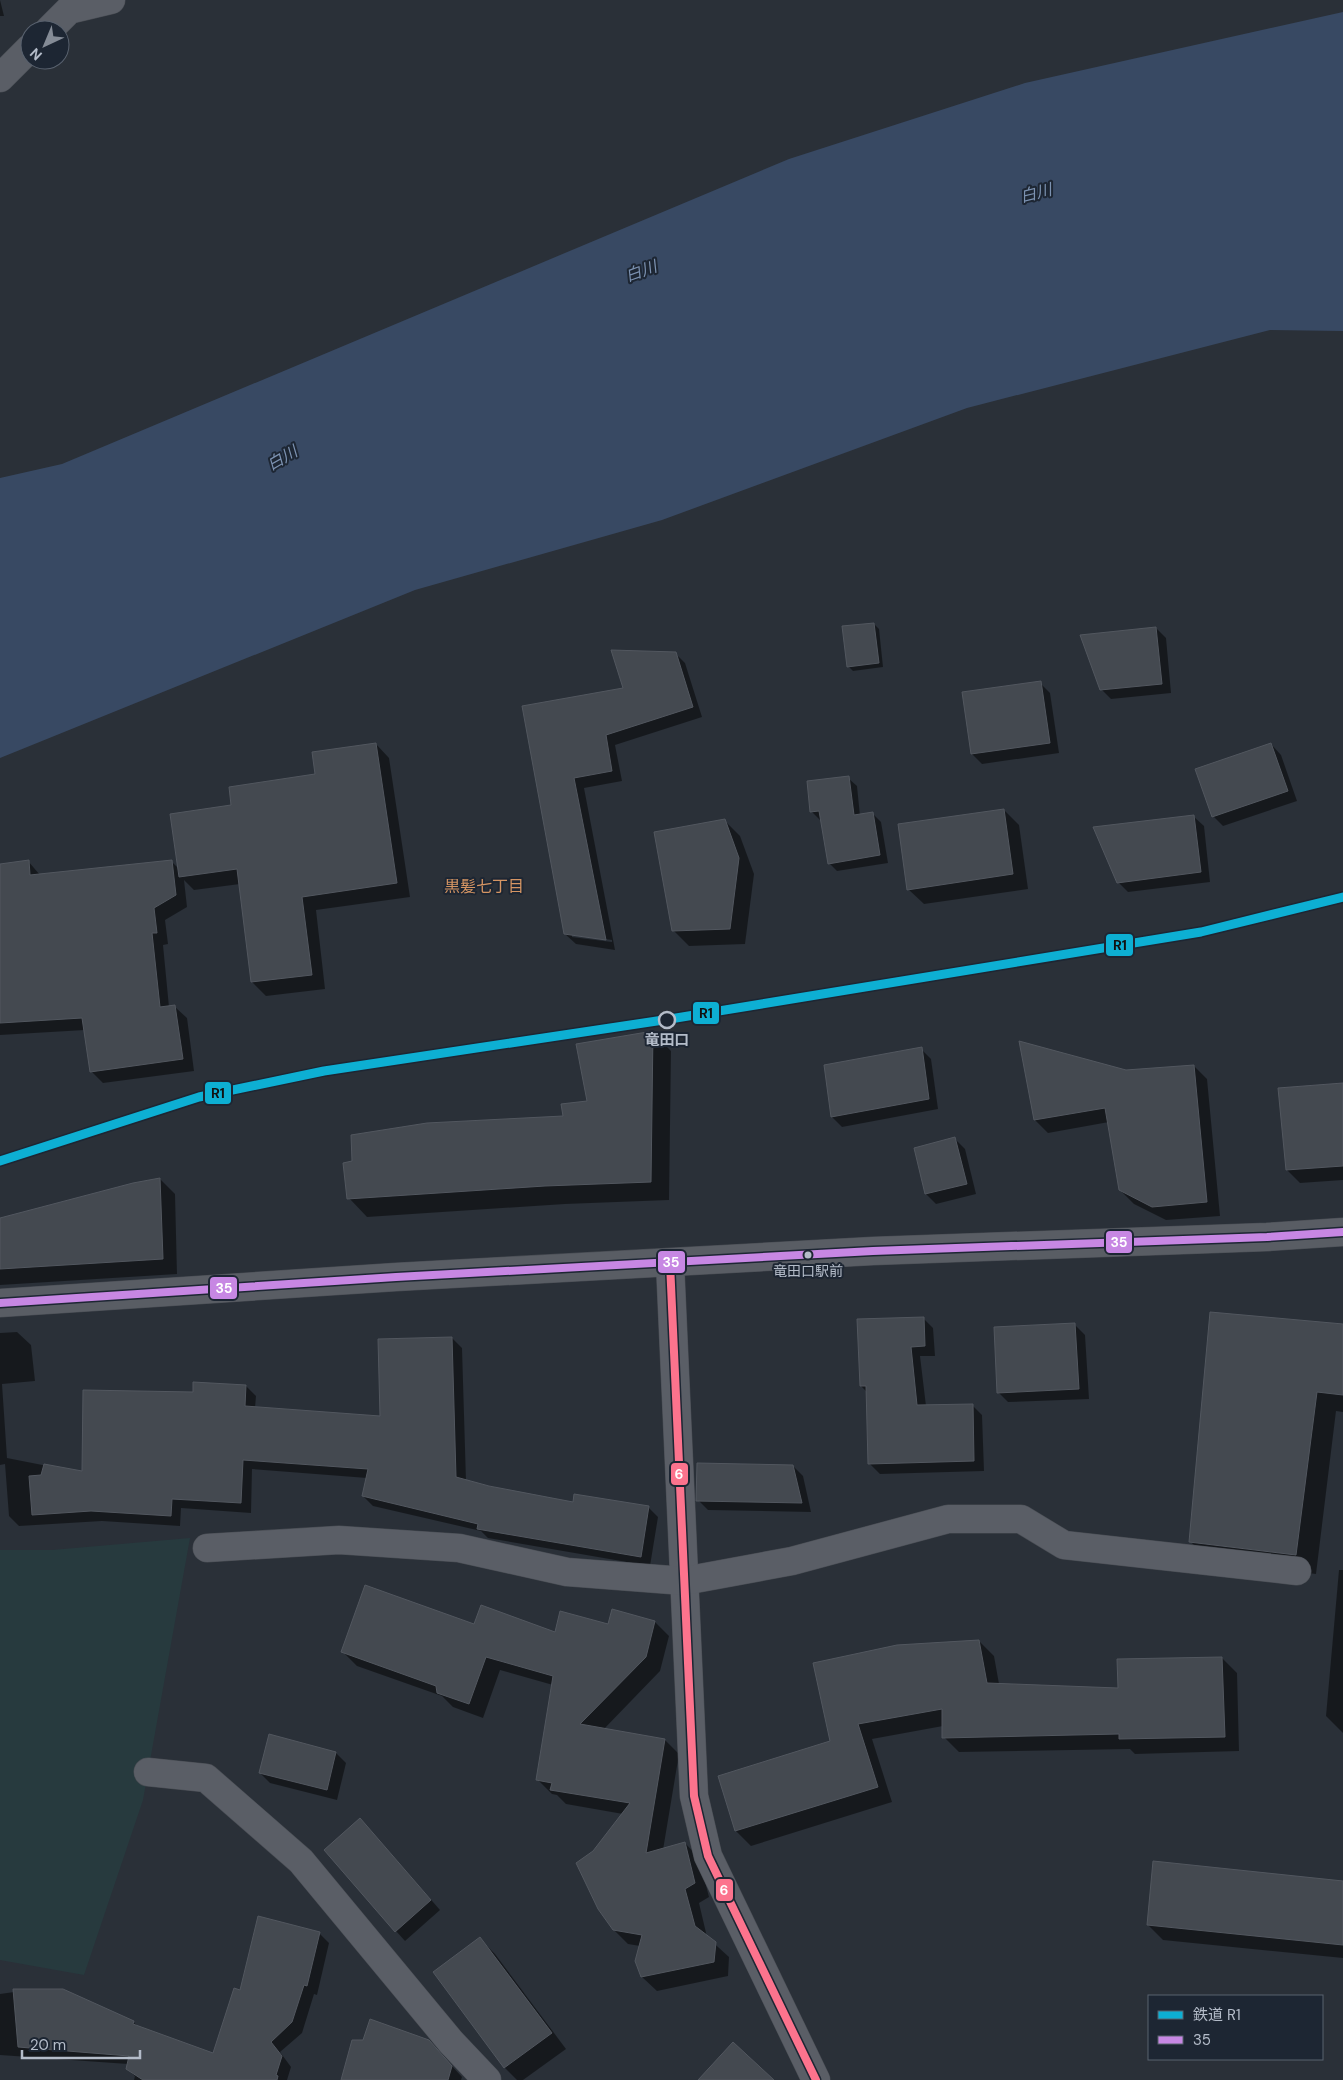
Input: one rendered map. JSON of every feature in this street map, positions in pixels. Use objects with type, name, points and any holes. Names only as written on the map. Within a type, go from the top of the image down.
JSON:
[{"type":"main road","points":[[0,1303],[396,1277],[873,1251],[1268,1237],[1343,1232]]},
{"type":"street","points":[[59,20],[69,10],[110,0]]},
{"type":"street","points":[[0,78],[20,58]]},
{"type":"street","points":[[670,1263],[694,1796],[708,1856],[816,2080]]},
{"type":"street","points":[[207,1548],[339,1540],[459,1548],[567,1572],[684,1581],[792,1561],[948,1519],[1021,1518],[1064,1544],[1297,1571]]},
{"type":"street","points":[[148,1772],[206,1778],[301,1861],[451,2042],[487,2080]]},
{"type":"green space","points":[[190,1538],[143,1800],[84,1975],[0,1960],[0,1550],[52,1550]]},
{"type":"water","name":"白川","points":[[1343,12],[1343,331],[1270,330],[967,408],[662,520],[415,590],[0,758],[0,478],[62,464],[789,159],[1025,83]]},
{"type":"building","points":[[874,623],[879,663],[847,667],[842,626]]},
{"type":"building","points":[[1156,627],[1162,684],[1100,690],[1080,635]]},
{"type":"building","points":[[611,650],[676,652],[693,707],[606,735],[612,771],[574,778],[606,940],[564,934],[522,706],[623,688]]},
{"type":"building","points":[[1041,681],[1050,743],[971,754],[962,692]]},
{"type":"building","points":[[376,743],[397,883],[302,897],[312,975],[251,982],[237,869],[179,877],[170,814],[231,805],[229,787],[315,774],[312,752]]},
{"type":"building","points":[[1271,743],[1288,791],[1212,817],[1195,769]]},
{"type":"building","points":[[849,776],[854,815],[873,812],[880,855],[828,864],[819,811],[810,812],[807,781]]},
{"type":"building","points":[[1004,809],[1013,874],[907,890],[898,824]]},
{"type":"building","points":[[1194,815],[1201,872],[1117,883],[1093,827]]},
{"type":"building","points":[[725,819],[739,858],[730,929],[672,931],[654,832]]},
{"type":"building","points":[[29,860],[30,875],[172,860],[176,895],[154,908],[157,933],[152,933],[160,1007],[175,1005],[183,1059],[90,1072],[82,1018],[0,1023],[0,864]]},
{"type":"building","points":[[653,1031],[651,1182],[545,1186],[347,1199],[343,1163],[352,1161],[351,1135],[427,1123],[563,1116],[561,1104],[587,1101],[576,1044]]},
{"type":"building","points":[[1019,1041],[1126,1070],[1194,1065],[1207,1202],[1152,1207],[1119,1190],[1105,1108],[1034,1120]]},
{"type":"building","points":[[922,1047],[929,1099],[831,1117],[824,1065]]},
{"type":"building","points":[[1343,1083],[1343,1166],[1286,1170],[1278,1088]]},
{"type":"building","points":[[955,1137],[967,1184],[925,1194],[914,1148]]},
{"type":"building","points":[[160,1178],[163,1259],[0,1269],[0,1218],[133,1183]]},
{"type":"building","points":[[1210,1312],[1343,1324],[1343,1395],[1317,1392],[1296,1555],[1189,1542]]},
{"type":"building","points":[[924,1317],[925,1346],[911,1347],[917,1405],[973,1404],[974,1461],[868,1464],[866,1386],[860,1386],[857,1319]]},
{"type":"building","points":[[1075,1323],[1079,1389],[997,1393],[994,1327]]},
{"type":"building","points":[[452,1337],[456,1477],[489,1486],[573,1502],[574,1494],[649,1506],[641,1557],[477,1529],[478,1524],[362,1496],[368,1469],[243,1460],[241,1503],[172,1499],[171,1516],[91,1511],[32,1515],[29,1476],[41,1475],[44,1464],[82,1471],[83,1390],[193,1392],[193,1382],[246,1385],[245,1406],[380,1416],[378,1339]]},
{"type":"building","points":[[697,1463],[793,1465],[802,1503],[696,1501]]},
{"type":"building","points":[[365,1585],[474,1624],[481,1605],[555,1632],[560,1611],[608,1624],[612,1609],[655,1621],[646,1657],[580,1724],[665,1739],[646,1853],[685,1842],[695,1883],[685,1889],[695,1926],[716,1942],[714,1962],[641,1977],[635,1961],[642,1935],[613,1930],[598,1909],[576,1863],[593,1851],[630,1803],[550,1790],[552,1783],[536,1780],[553,1676],[486,1657],[469,1704],[437,1693],[436,1686],[341,1652]]},
{"type":"building","points":[[979,1640],[987,1683],[1118,1688],[1117,1659],[1222,1657],[1225,1737],[1119,1739],[1119,1734],[942,1738],[942,1709],[858,1724],[878,1787],[735,1831],[718,1776],[830,1741],[813,1663],[897,1645]]},
{"type":"building","points":[[269,1734],[336,1752],[327,1790],[259,1773]]},
{"type":"building","points":[[360,1818],[431,1900],[395,1932],[324,1850]]},
{"type":"building","points":[[1153,1861],[1343,1881],[1343,1945],[1147,1925]]},
{"type":"building","points":[[258,1916],[320,1932],[307,1986],[304,1985],[292,2022],[271,2042],[282,2056],[276,2075],[278,2076],[277,2080],[143,2080],[126,2069],[129,2056],[18,2047],[13,1989],[63,1989],[134,2021],[133,2024],[213,2053],[234,1988],[240,1990]]},
{"type":"building","points":[[480,1937],[552,2033],[504,2068],[433,1972]]},
{"type":"building","points":[[370,2019],[429,2040],[452,2066],[448,2080],[341,2080],[352,2040],[363,2040]]},
{"type":"building","points":[[733,2042],[774,2080],[698,2080]]},
{"type":"rail line","name":"R1","points":[[0,1161],[199,1097],[324,1071],[670,1019],[1201,932],[1343,897]]},
{"type":"transit line","name":"35","points":[[0,1303],[396,1277],[873,1251],[1267,1237],[1343,1232]]},
{"type":"transit line","name":"6","points":[[670,1263],[694,1796],[708,1856],[816,2080]]},
{"type":"place","name":"竜田口","points":[[667,1020]]},
{"type":"place","name":"竜田口駅前","points":[[808,1255]]},
{"type":"district","name":"黒髪七丁目","points":[[484,886]]}]
